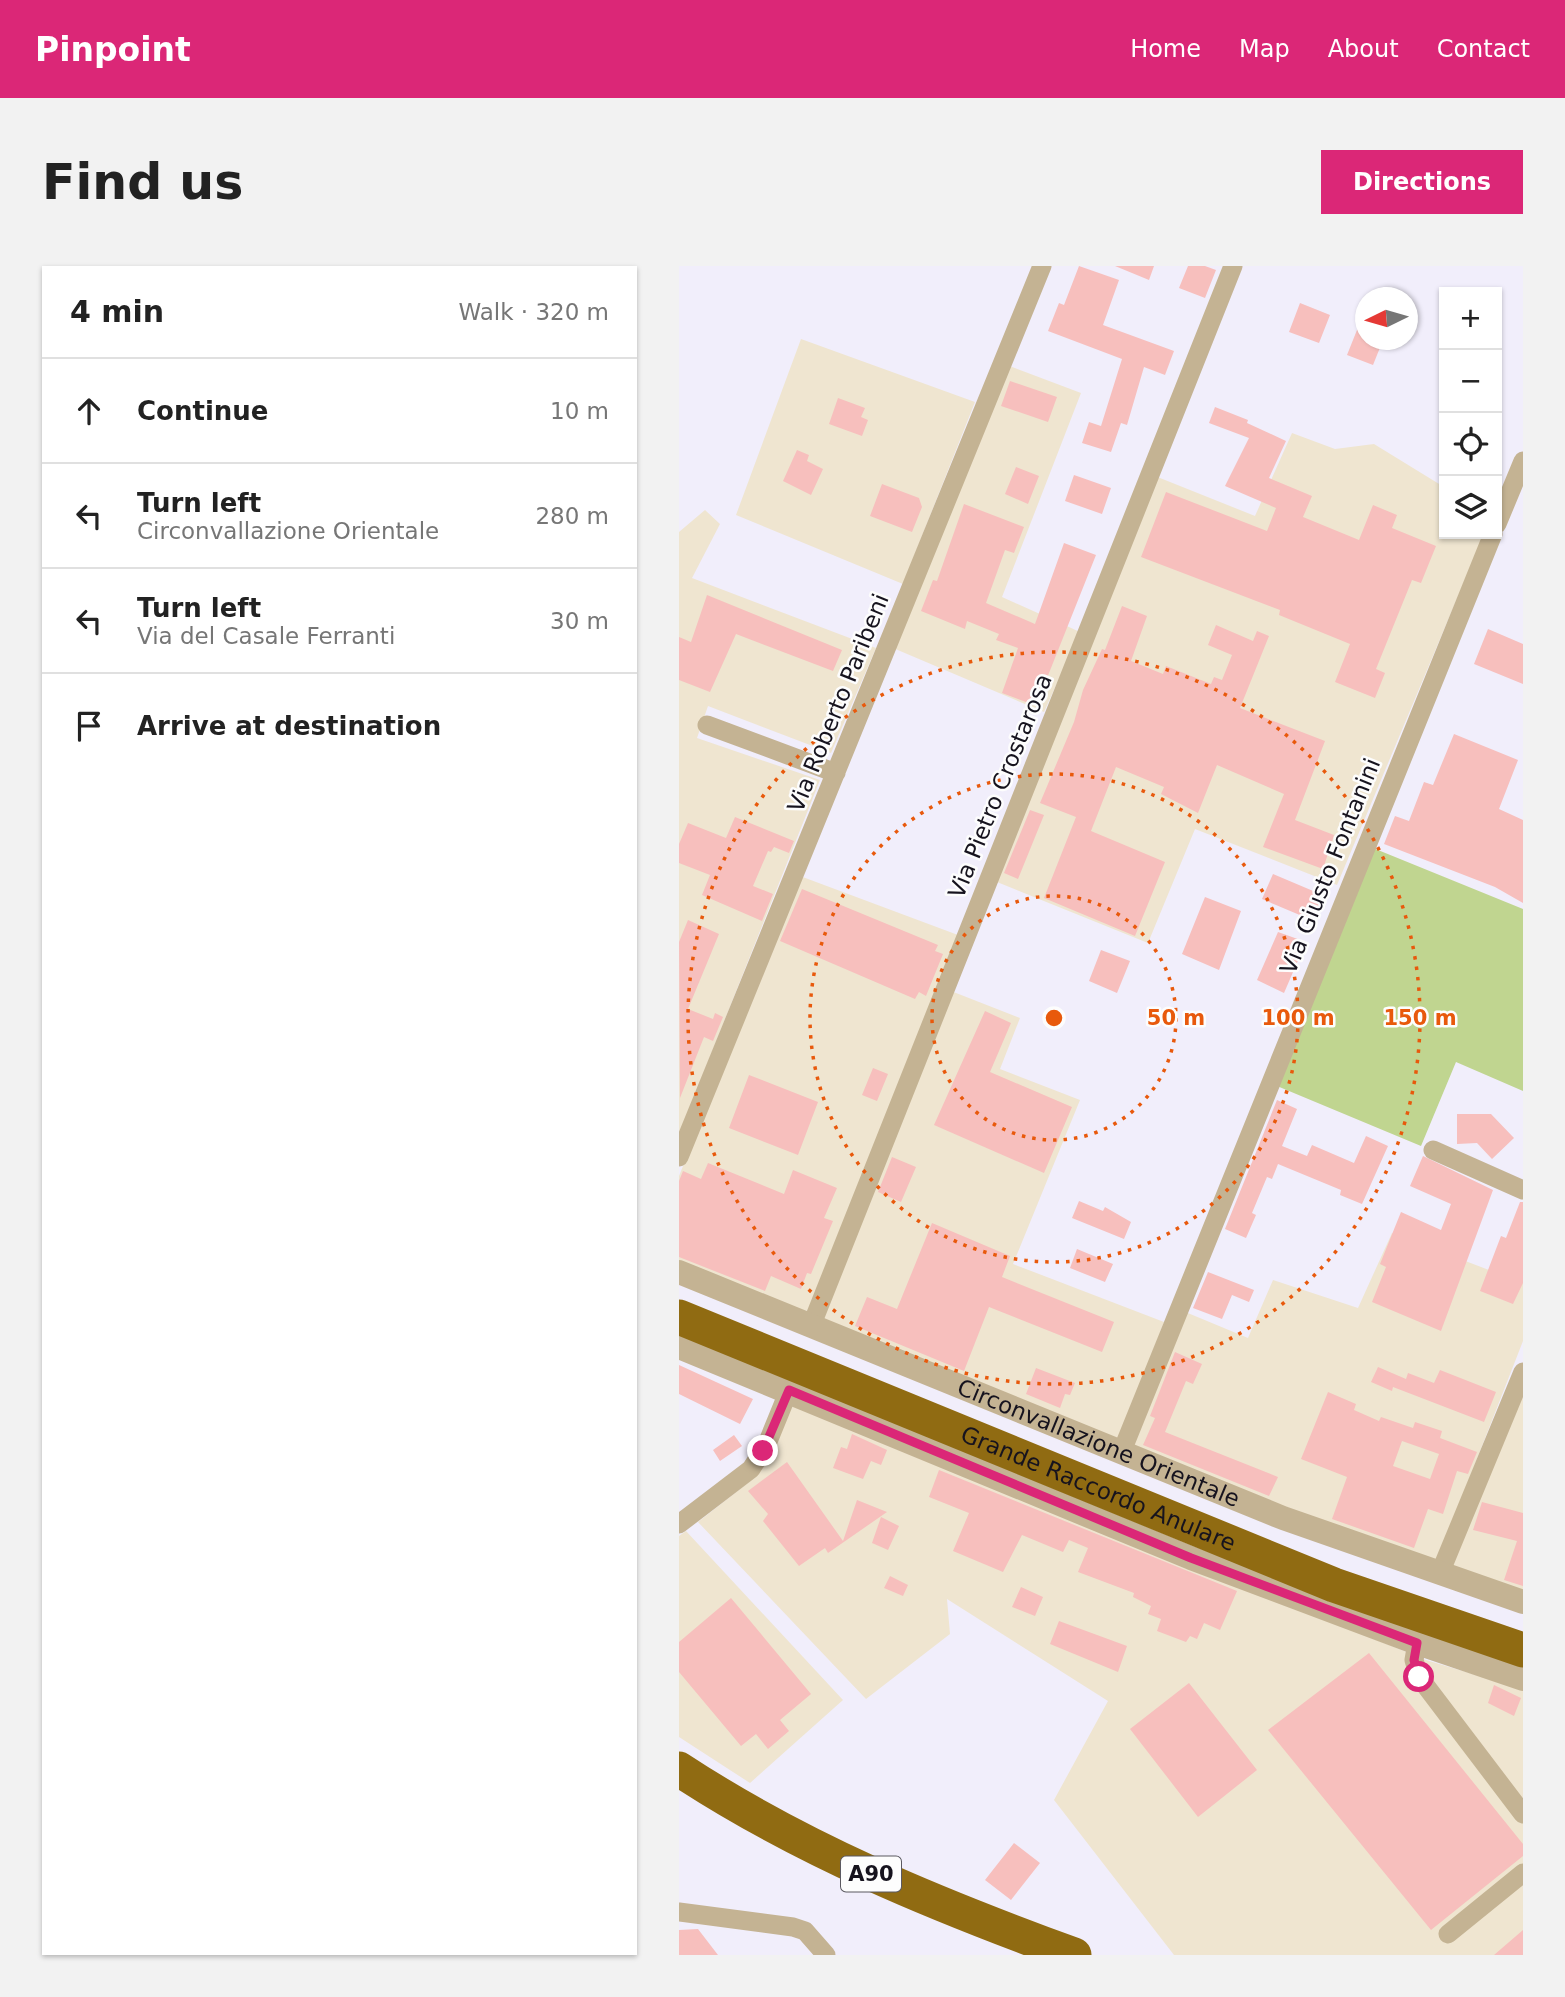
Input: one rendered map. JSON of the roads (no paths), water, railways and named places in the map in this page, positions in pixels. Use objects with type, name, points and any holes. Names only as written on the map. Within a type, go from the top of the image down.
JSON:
[{"type":"highway","points":[[679,1296],[790,1377]]},
{"type":"highway","name":"Grande Raccordo Anulare","points":[[679,1317],[790,1377],[1334,1585],[1523,1650]]},
{"type":"highway","name":"A90","points":[[679,1769],[796,1837],[864,1871],[952,1910],[1075,1955]]},
{"type":"street","name":"Via Roberto Paribeni","points":[[679,1157],[1042,266]]},
{"type":"street","name":"Via Pietro Crostarosa","points":[[812,1324],[1233,266]]},
{"type":"street","points":[[1502,512],[1523,461]]},
{"type":"street","name":"Via Giusto Fontanini","points":[[1122,1451],[1491,539]]},
{"type":"street","points":[[707,725],[836,773]]},
{"type":"street","points":[[1433,1150],[1523,1189]]},
{"type":"street","name":"Circonvallazione Orientale","points":[[679,1272],[1283,1518],[1523,1602]]},
{"type":"street","points":[[679,1347],[790,1377],[1191,1558],[1417,1643],[1523,1679]]},
{"type":"street","points":[[1440,1573],[1523,1372]]},
{"type":"street","points":[[679,1524],[751,1469],[767,1444],[790,1377]]},
{"type":"street","points":[[1417,1643],[1414,1660],[1419,1677],[1523,1814]]},
{"type":"street","points":[[1448,1934],[1523,1873]]},
{"type":"street","points":[[679,1912],[793,1927],[804,1931],[826,1955]]}]
